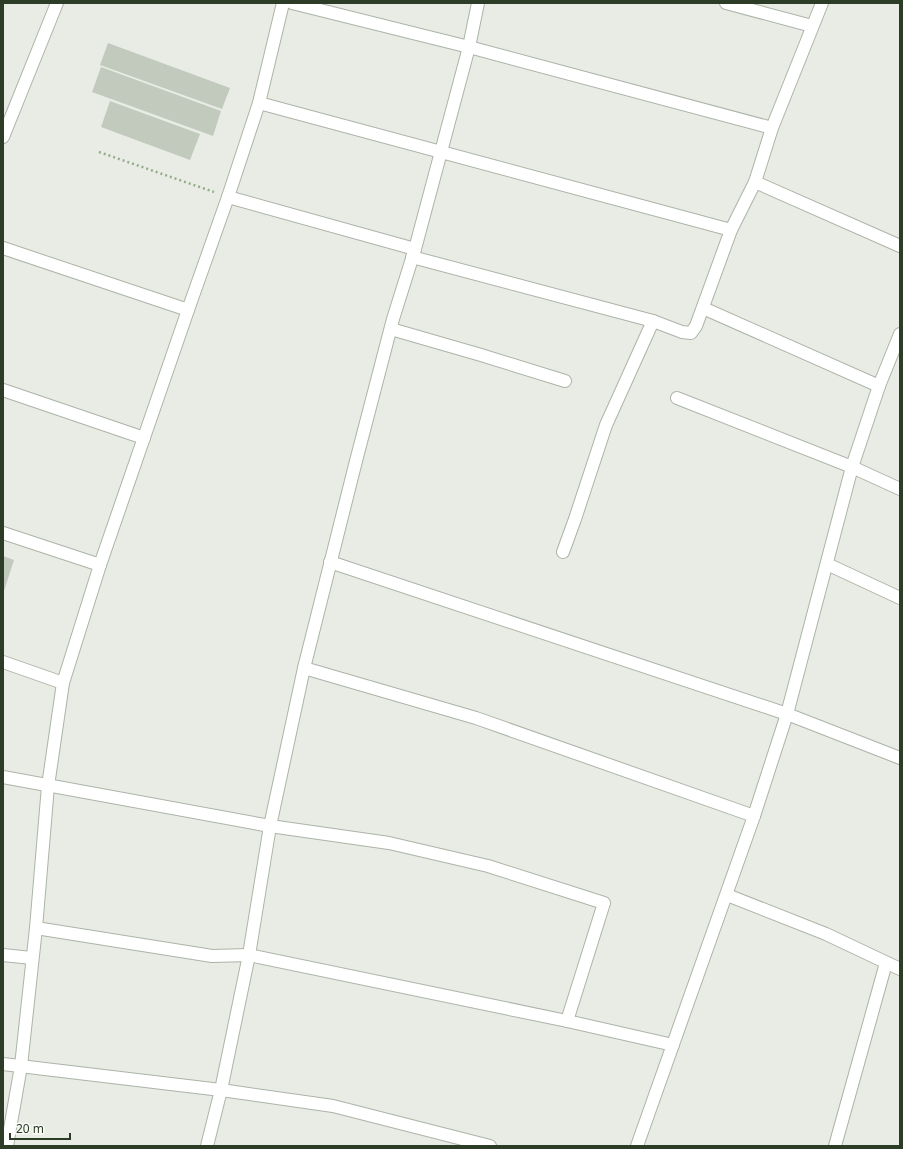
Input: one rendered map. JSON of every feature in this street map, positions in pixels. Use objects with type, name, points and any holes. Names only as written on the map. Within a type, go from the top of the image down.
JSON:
[{"type":"street","points":[[3,137],[57,3]]},
{"type":"street","points":[[7,1146],[21,1066],[36,928],[48,786],[63,684],[100,565],[228,197],[259,103],[283,3]]},
{"type":"street","points":[[292,3],[469,47],[772,128]]},
{"type":"street","points":[[206,1146],[221,1090],[250,955],[270,826],[304,668],[391,329],[469,47],[478,3]]},
{"type":"street","points":[[726,3],[812,26]]},
{"type":"street","points":[[228,197],[413,253],[653,321],[682,332],[690,333],[696,326],[731,230],[755,182],[772,128],[822,3]]},
{"type":"street","points":[[259,103],[731,230]]},
{"type":"street","points":[[755,182],[900,246]]},
{"type":"street","points":[[3,248],[188,310]]},
{"type":"street","points":[[702,308],[879,386]]},
{"type":"street","points":[[563,552],[606,425],[653,321]]},
{"type":"street","points":[[391,329],[565,380]]},
{"type":"street","points":[[637,1146],[754,816],[787,714],[852,467],[879,386],[900,334]]},
{"type":"street","points":[[3,390],[144,438]]},
{"type":"street","points":[[677,398],[852,467],[900,489]]},
{"type":"street","points":[[3,533],[100,565]]},
{"type":"street","points":[[330,562],[787,714],[900,758]]},
{"type":"street","points":[[827,564],[900,598]]},
{"type":"street","points":[[3,662],[63,684]]},
{"type":"street","points":[[304,668],[476,718],[754,816]]},
{"type":"street","points":[[3,778],[270,826],[389,843],[488,866],[604,903],[567,1021]]},
{"type":"street","points":[[727,895],[826,934],[900,969]]},
{"type":"street","points":[[36,928],[212,956],[250,955],[567,1021],[673,1045]]},
{"type":"street","points":[[3,955],[32,958]]},
{"type":"street","points":[[835,1146],[886,963]]},
{"type":"street","points":[[3,1064],[221,1090],[333,1106],[490,1146]]},
{"type":"path","points":[[99,152],[228,197]]},
{"type":"building","points":[[108,43],[230,88],[222,109],[100,65]]},
{"type":"building","points":[[101,67],[221,111],[213,136],[92,92]]},
{"type":"building","points":[[110,101],[200,134],[190,160],[101,127]]},
{"type":"building","points":[[3,556],[14,560],[3,594]]}]
